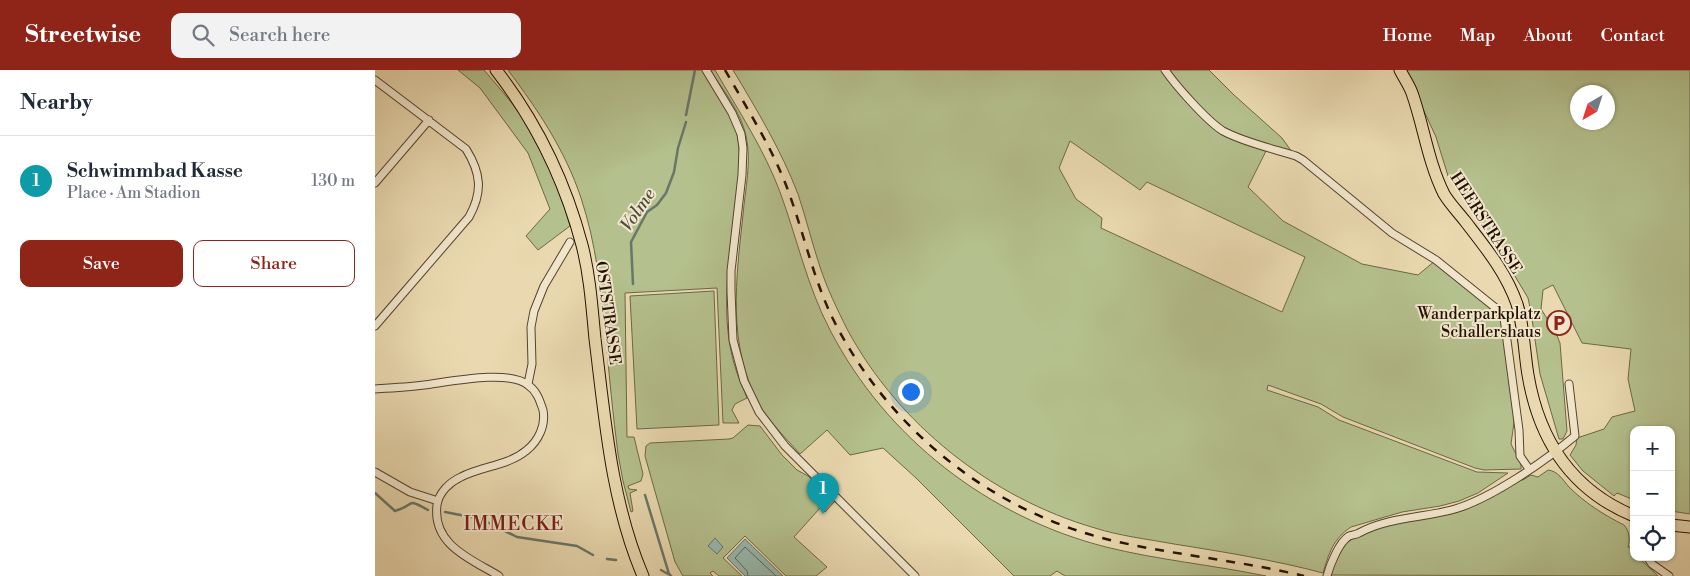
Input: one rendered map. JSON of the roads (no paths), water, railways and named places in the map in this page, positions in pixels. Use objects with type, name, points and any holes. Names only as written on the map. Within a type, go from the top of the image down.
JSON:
[{"type":"main road","name":"OSTSTRASSE","points":[[496,70],[513,91],[549,152],[569,204],[582,246],[591,300],[608,443],[624,520],[643,576]]},
{"type":"main road","name":"HEERSTRASSE","points":[[1400,70],[1412,92],[1429,156],[1442,189],[1492,256],[1505,277],[1517,305],[1522,327],[1528,375],[1542,427],[1555,452],[1572,474],[1593,493],[1611,505],[1630,514]]},
{"type":"main road","points":[[1675,525],[1690,527]]},
{"type":"street","points":[[706,70],[732,112],[741,134],[743,148],[742,175],[731,271],[731,291],[733,340],[750,394],[763,418],[795,456],[915,576]]},
{"type":"street","points":[[1165,70],[1193,103],[1223,130],[1303,160],[1392,234],[1436,260],[1497,309],[1504,318],[1519,430],[1520,456],[1529,469]]},
{"type":"street","points":[[375,80],[466,149],[474,161],[477,172],[479,197],[469,217],[375,326]]},
{"type":"street","points":[[375,183],[429,120]]},
{"type":"street","points":[[528,384],[531,364],[531,328],[534,311],[544,286],[570,242]]},
{"type":"street","points":[[375,389],[490,377],[517,380],[528,384],[541,401],[543,426],[539,436],[533,443],[515,459],[462,476],[452,482],[445,488],[438,501],[436,515],[444,538],[461,553],[499,576]]},
{"type":"street","points":[[1328,573],[1339,548],[1349,536],[1365,529],[1395,521],[1441,513],[1457,508],[1485,496],[1555,452],[1575,436],[1569,384]]},
{"type":"street","points":[[375,472],[410,492],[438,501]]},
{"type":"street","points":[[1650,561],[1669,576]]},
{"type":"water","points":[[715,538],[723,547],[717,554],[708,546]]},
{"type":"water","points":[[745,539],[783,576],[745,576],[727,558]]},
{"type":"waterway","name":"Volme","points":[[686,115],[695,70]]},
{"type":"waterway","name":"Volme","points":[[633,284],[631,242],[647,212],[657,205],[666,193],[674,172],[678,148],[686,122]]},
{"type":"waterway","name":"IMMECKE","points":[[375,493],[395,511],[411,503],[428,510]]},
{"type":"waterway","name":"Volme","points":[[645,495],[671,576]]},
{"type":"waterway","name":"IMMECKE","points":[[445,512],[481,519],[517,537],[577,546],[593,555]]},
{"type":"waterway","name":"IMMECKE","points":[[607,559],[616,560]]},
{"type":"waterway","name":"IMMECKE","points":[[661,570],[668,574]]},
{"type":"railway","points":[[725,70],[780,170],[819,286],[833,319],[855,358],[882,395],[912,428],[945,458],[982,485],[1021,507],[1063,525],[1130,545],[1279,570],[1304,576]]},
{"type":"place","name":"Wanderparkplatz Schallershaus","points":[[1559,323]]},
{"type":"place","name":"Schwimmbad Kasse","points":[[823,514]]},
{"type":"district","name":"IMMECKE","points":[[514,524]]}]
